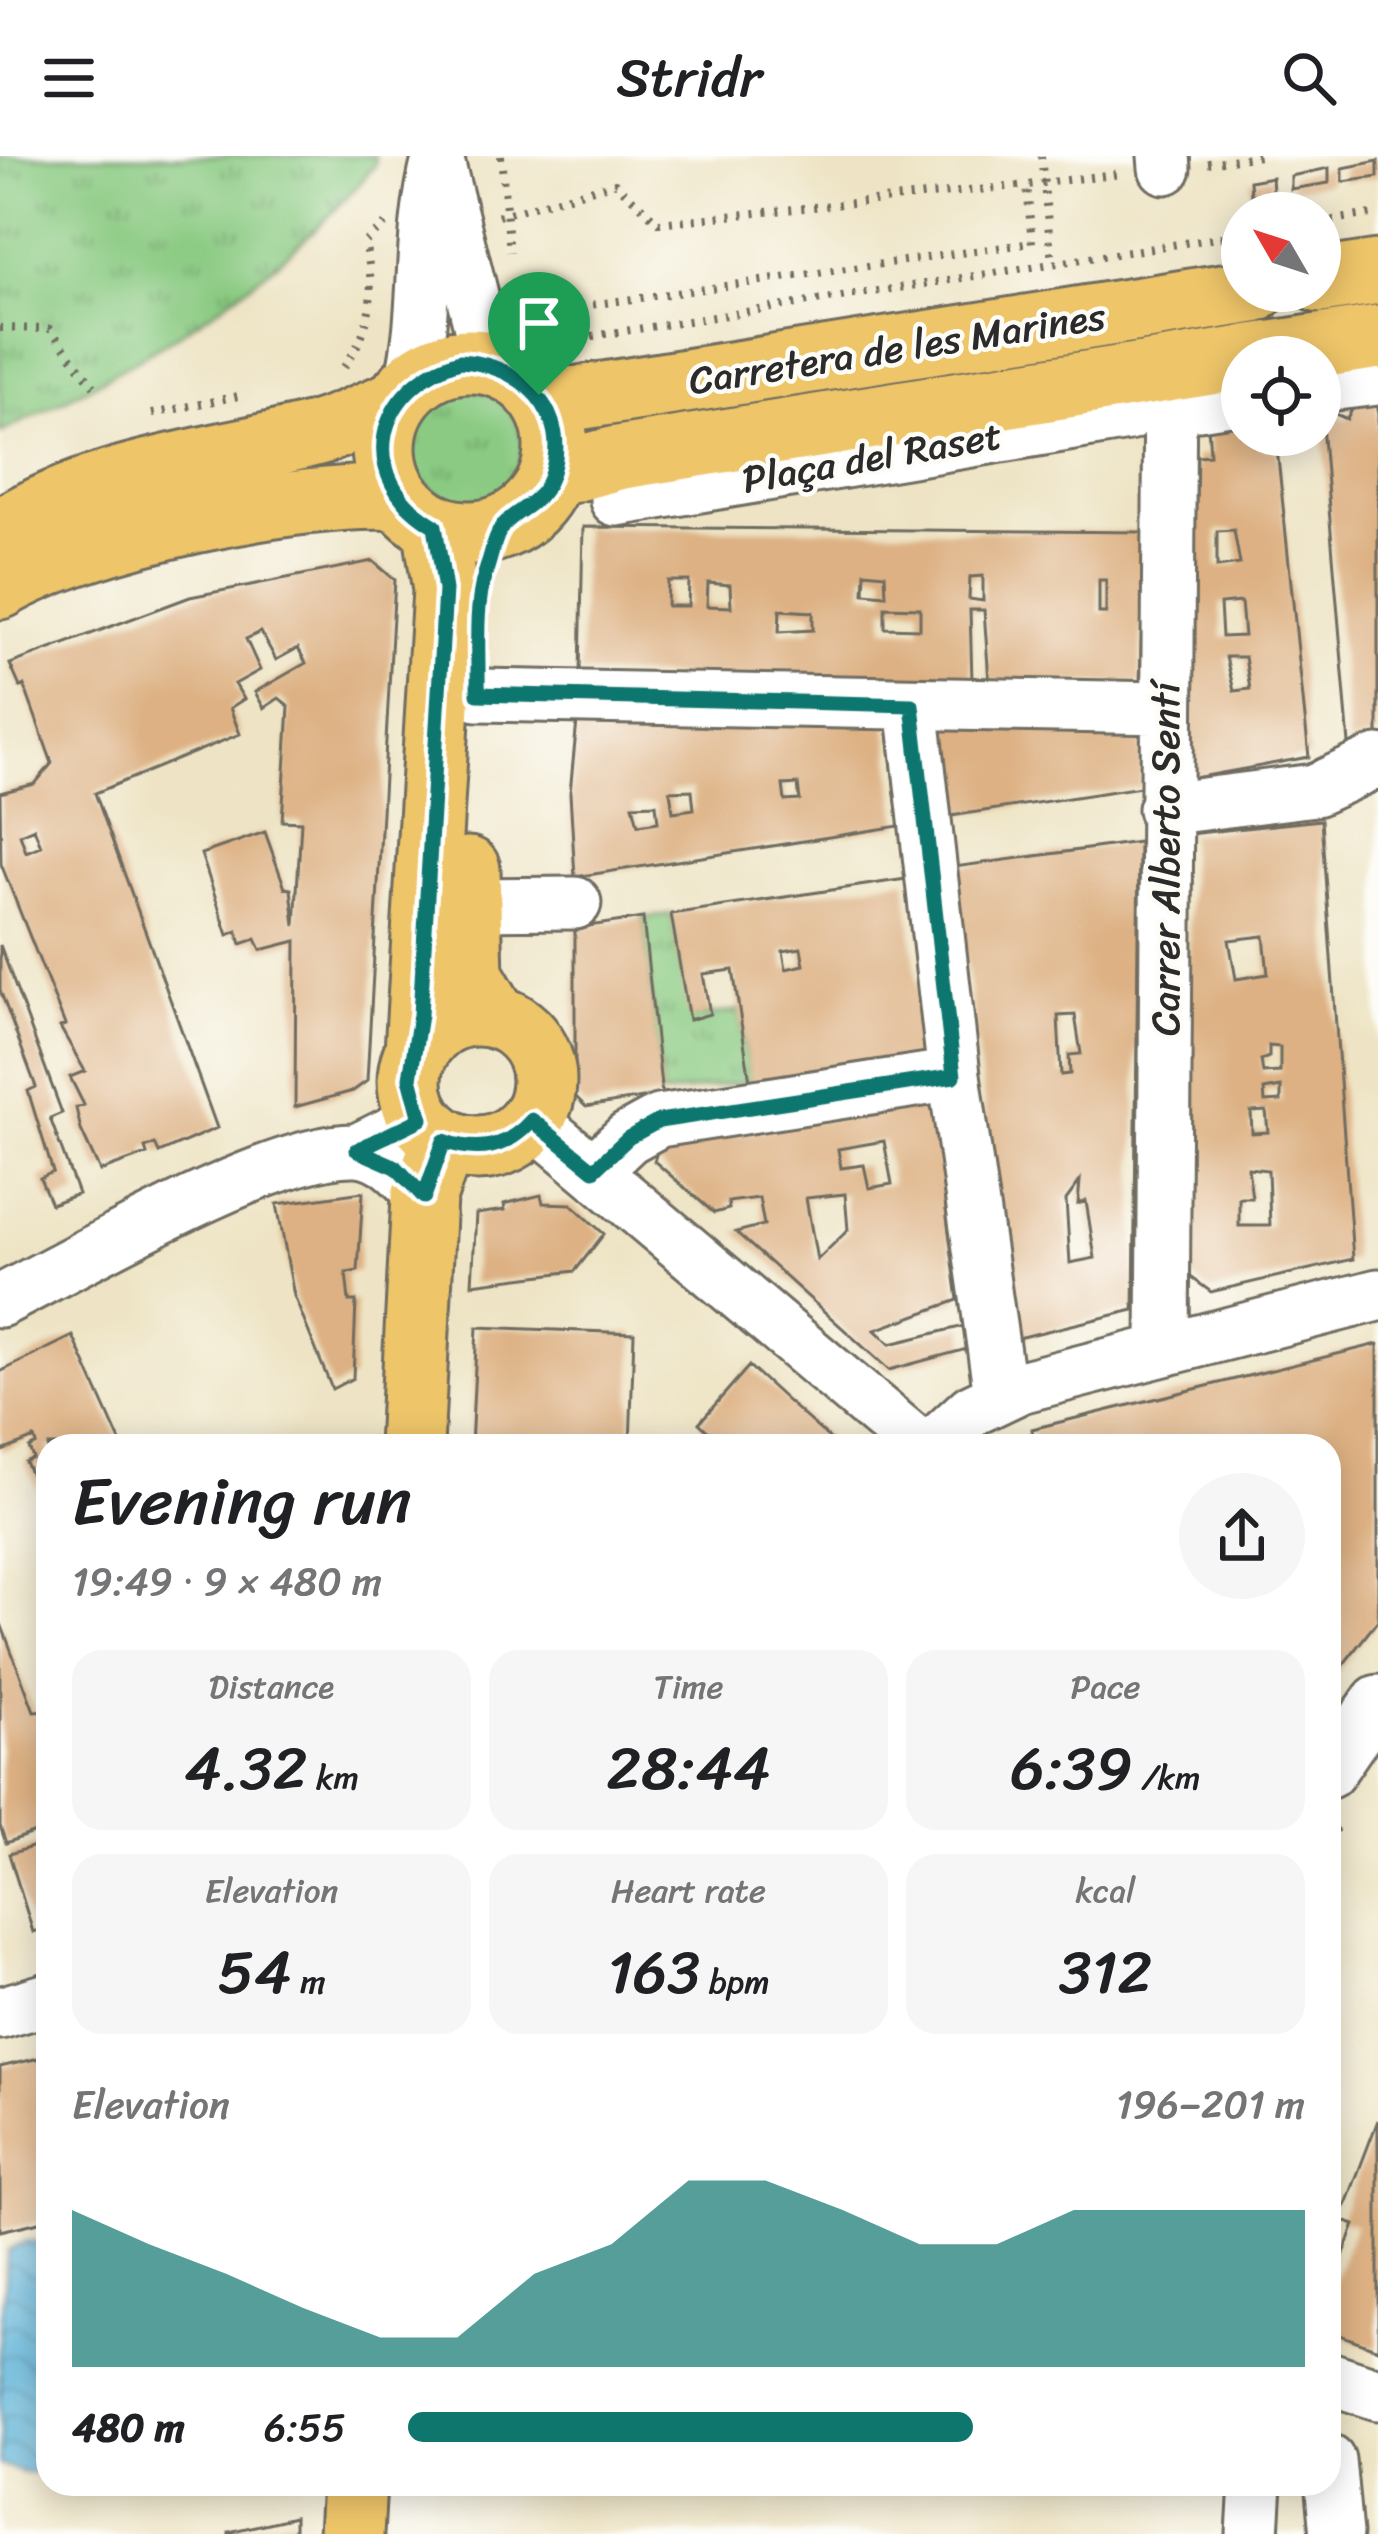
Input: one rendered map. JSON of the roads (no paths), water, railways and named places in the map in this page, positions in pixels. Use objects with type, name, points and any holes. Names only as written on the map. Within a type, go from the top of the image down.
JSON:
[{"type":"main road","points":[[1341,278],[1378,272]]},
{"type":"main road","name":"Carretera de les Marines","points":[[514,379],[572,399],[1221,296]]},
{"type":"main road","points":[[0,531],[84,490],[136,472],[312,435],[403,394],[433,369],[460,361],[514,379],[552,421],[551,476],[532,507],[502,526],[468,533],[356,495],[155,531],[78,551],[0,586]]},
{"type":"main road","name":"Carretera de les Marines","points":[[1341,366],[1377,370]]},
{"type":"main road","name":"Carretera de les Marines","points":[[551,476],[617,458],[1203,390]]},
{"type":"main road","points":[[403,394],[384,450],[417,512],[445,590],[417,1051],[410,1093],[430,1152],[412,1434]]},
{"type":"main road","points":[[495,1016],[471,975],[466,904],[483,580],[502,526]]},
{"type":"main road","points":[[417,1051],[441,1024],[458,1016],[495,1016],[520,1030],[538,1052],[545,1080],[532,1120],[502,1144],[430,1152]]},
{"type":"main road","points":[[351,2534],[353,2496]]},
{"type":"street","points":[[437,158],[514,379]]},
{"type":"street","points":[[403,394],[421,342],[424,214],[437,158]]},
{"type":"street","points":[[1341,380],[1377,370]]},
{"type":"street","name":"Carrer Alberto Sentí","points":[[1163,1348],[1166,708],[1203,390]]},
{"type":"street","name":"Plaça del Raset","points":[[616,500],[1128,415]]},
{"type":"street","points":[[478,694],[1166,708]]},
{"type":"street","points":[[912,705],[954,1076],[1000,1394]]},
{"type":"street","points":[[1165,809],[1315,790],[1378,761]]},
{"type":"street","points":[[466,904],[574,903]]},
{"type":"street","points":[[594,1170],[628,1138],[659,1121],[954,1076]]},
{"type":"street","points":[[532,1120],[905,1434]]},
{"type":"street","points":[[357,1150],[396,1167],[430,1152]]},
{"type":"street","points":[[0,1301],[243,1180],[357,1150],[430,1152]]},
{"type":"street","points":[[946,1434],[972,1410],[1000,1394],[1378,1295]]},
{"type":"street","points":[[1341,1754],[1378,1700]]},
{"type":"street","points":[[0,2013],[36,2002]]},
{"type":"street","points":[[1341,2382],[1378,2394]]},
{"type":"street","points":[[1253,2534],[1255,2496]]},
{"type":"street","points":[[1332,2496],[1336,2534]]},
{"type":"water","points":[[27,2241],[36,2242],[36,2472],[0,2465],[0,2330],[8,2251]]}]
